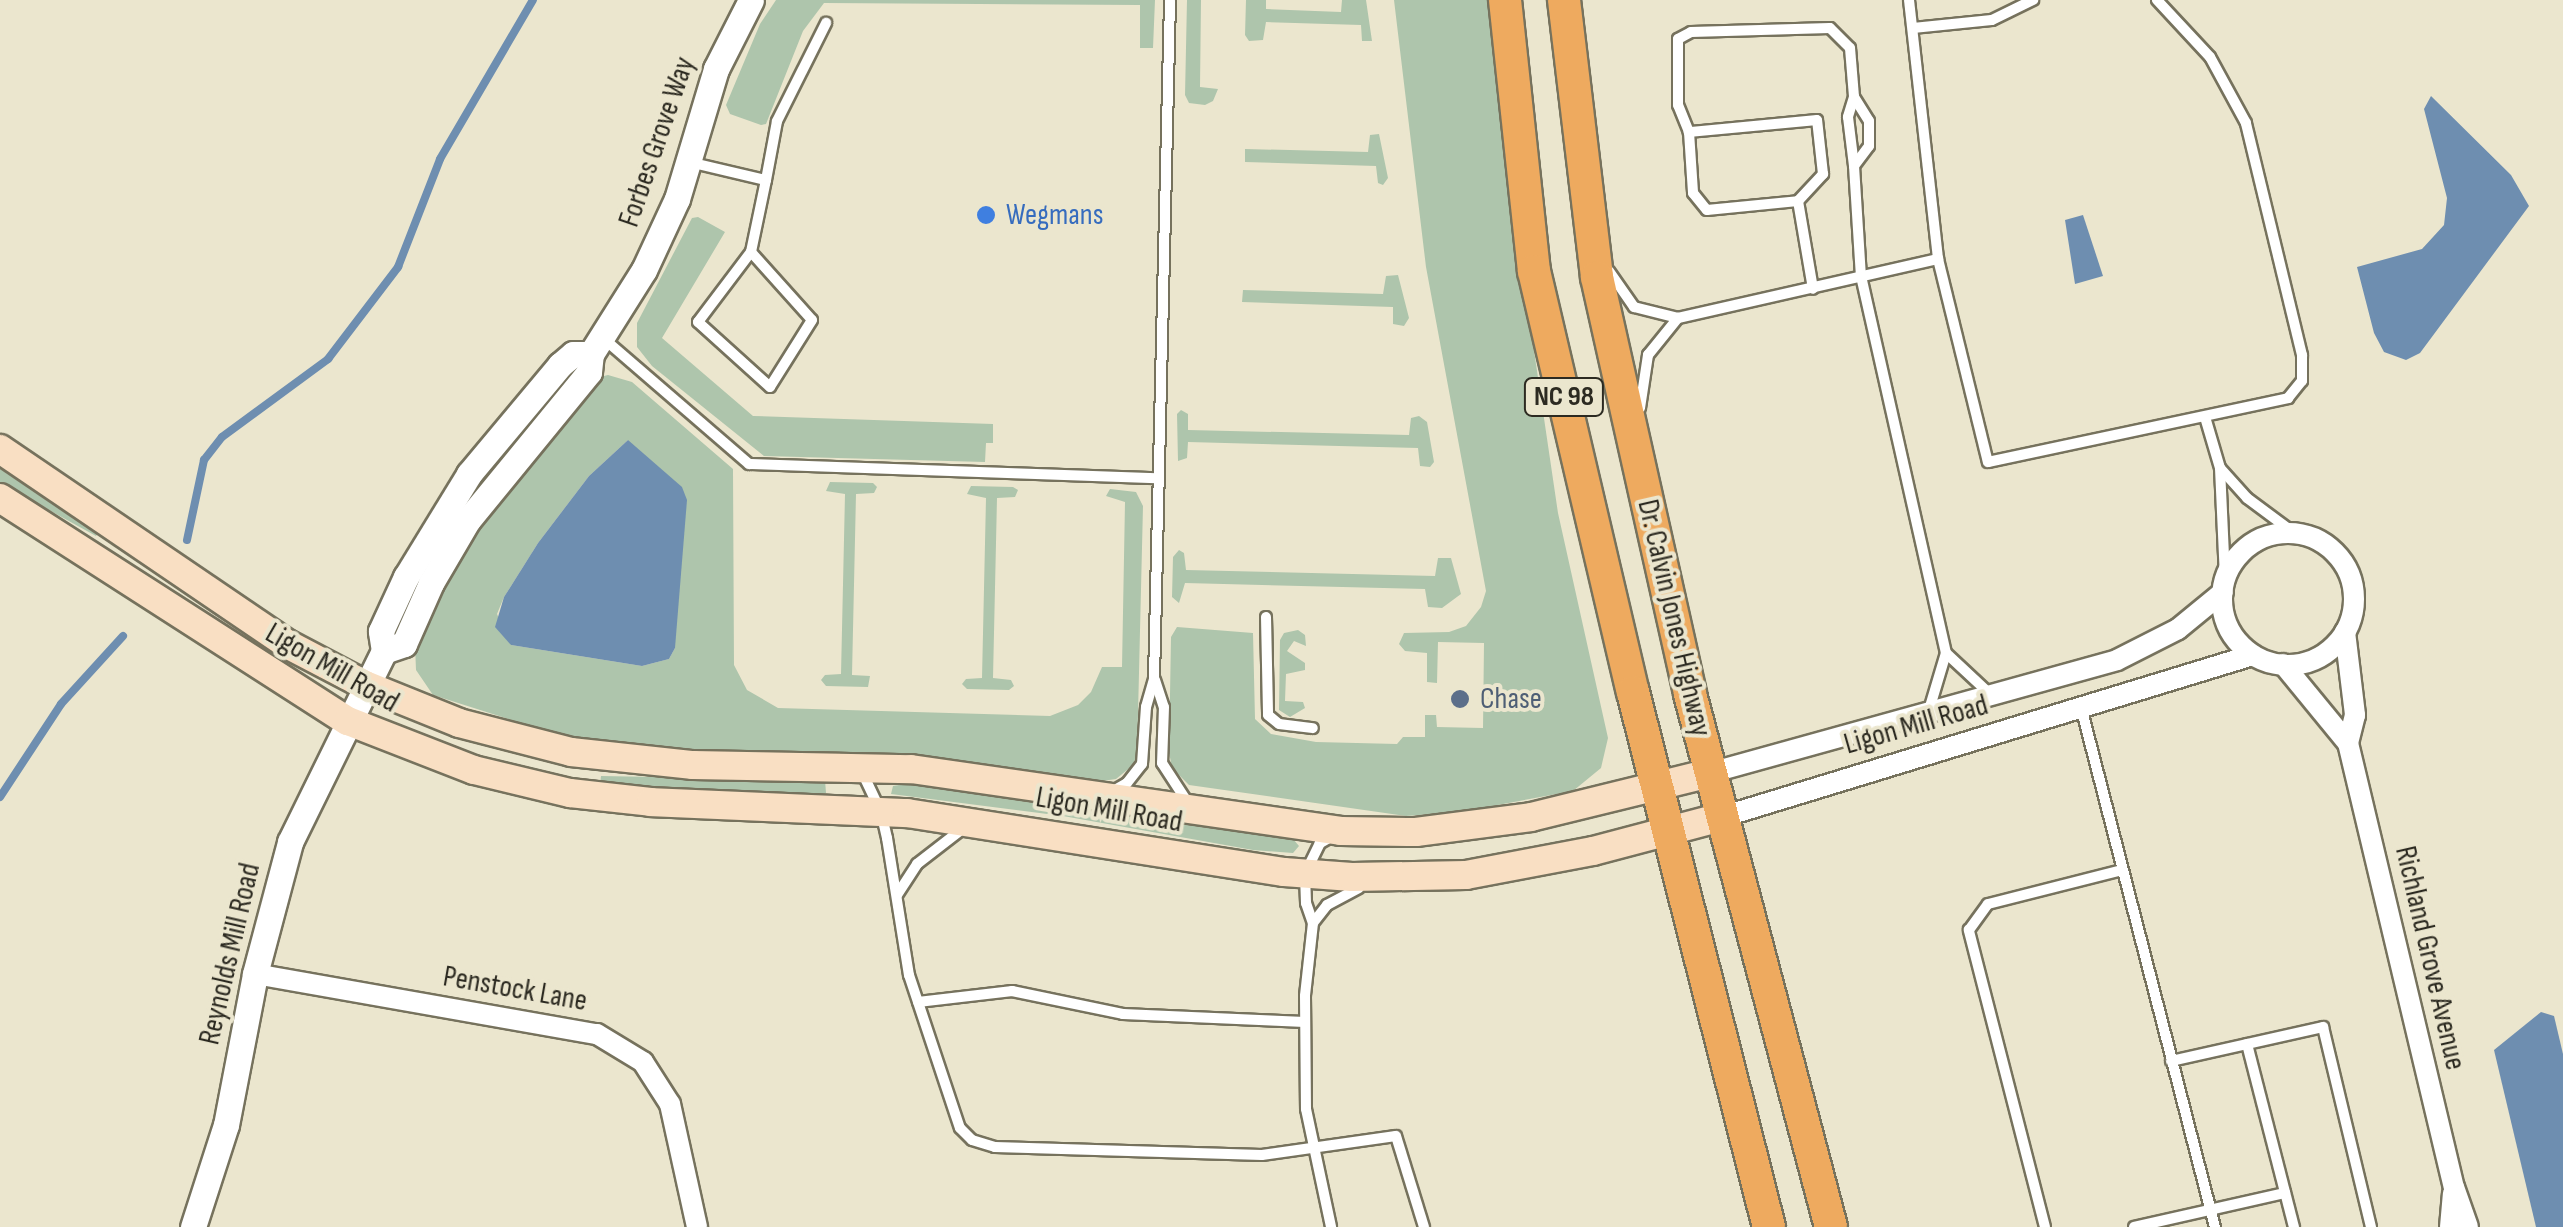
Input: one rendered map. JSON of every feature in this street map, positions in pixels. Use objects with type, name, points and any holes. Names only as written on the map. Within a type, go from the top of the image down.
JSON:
[{"type":"highway","name":"Dr. Calvin Jones Highway","points":[[1505,0],[1534,271],[1658,787],[1770,1227]]},
{"type":"highway","name":"Dr. Calvin Jones Highway","points":[[1564,0],[1592,239],[1638,459],[1710,772],[1831,1227]]},
{"type":"main road","name":"Ligon Mill Road","points":[[0,450],[287,644],[356,703],[458,723],[570,752],[693,765],[910,770],[1108,794],[1340,831],[1472,826],[1658,787],[1710,772]]},
{"type":"main road","name":"Ligon Mill Road","points":[[0,498],[474,770],[570,793],[651,802],[881,812],[987,823],[1305,874],[1410,876],[1515,867],[1722,818]]},
{"type":"street","name":"Forbes Grove Way","points":[[356,703],[384,651],[380,632],[406,578],[469,474],[560,365],[574,354],[597,346],[644,270],[677,199],[716,69],[751,0]]},
{"type":"street","points":[[2293,532],[2315,537],[2334,549],[2347,566],[2354,587],[2354,609],[2345,632],[2316,659],[2283,664],[2254,655],[2237,641],[2226,622],[2224,585],[2235,559],[2251,544],[2271,534],[2293,532]]},
{"type":"street","name":"Ligon Mill Road","points":[[1710,772],[2116,660],[2178,629],[2224,585]]},
{"type":"street","name":"Richland Grove Avenue","points":[[2345,632],[2355,715],[2348,743]]},
{"type":"street","name":"Ligon Mill Road","points":[[1722,818],[2082,711],[2254,655]]},
{"type":"street","name":"Richland Grove Avenue","points":[[2283,664],[2348,743],[2454,1187],[2468,1227]]},
{"type":"street","name":"Reynolds Mill Road","points":[[193,1227],[226,1125],[255,974],[290,842],[356,703]]},
{"type":"street","name":"Penstock Lane","points":[[255,974],[597,1034],[643,1062],[670,1104],[696,1227]]},
{"type":"street","name":"Richland Grove Avenue","points":[[2450,1227],[2454,1187]]},
{"type":"lane","points":[[1108,794],[1126,783],[1142,764],[1146,707],[1154,679],[1170,0]]},
{"type":"lane","points":[[1909,0],[1938,259],[1988,462],[2288,398],[2302,380],[2302,354],[2246,123],[2210,57],[2157,0]]},
{"type":"lane","points":[[1913,28],[1992,20],[2032,0]]},
{"type":"lane","points":[[751,252],[812,320],[770,387],[698,322],[751,252],[776,120],[826,22]]},
{"type":"lane","points":[[1689,132],[1818,120],[1823,174],[1798,201],[1707,210],[1693,193],[1689,132],[1678,106],[1678,39],[1691,32],[1830,28],[1850,48],[1854,96],[1848,117],[1861,276],[1946,653],[1929,712]]},
{"type":"lane","points":[[1854,96],[1868,121],[1869,134],[1869,146],[1854,166]]},
{"type":"lane","points":[[688,161],[766,180]]},
{"type":"lane","points":[[1798,201],[1813,289]]},
{"type":"lane","points":[[1592,239],[1626,300],[1644,311],[1678,318],[1938,259]]},
{"type":"lane","points":[[1638,459],[1644,366],[1654,343],[1678,318]]},
{"type":"lane","points":[[597,346],[749,464],[766,468],[1159,478]]},
{"type":"lane","points":[[2205,416],[2220,468],[2224,585]]},
{"type":"lane","points":[[2220,468],[2247,498],[2293,532]]},
{"type":"lane","points":[[1266,617],[1268,714],[1280,724],[1313,728]]},
{"type":"lane","points":[[1946,653],[1991,694]]},
{"type":"lane","points":[[1154,679],[1164,708],[1162,762],[1176,791],[1193,810]]},
{"type":"lane","points":[[2082,711],[2215,1227]]},
{"type":"lane","points":[[860,768],[881,812],[898,928],[918,1002],[960,1128],[972,1140],[996,1147],[1262,1155],[1396,1136],[1424,1227]]},
{"type":"lane","points":[[896,896],[917,864],[953,833],[987,823]]},
{"type":"lane","points":[[1331,1227],[1306,1109],[1305,1022],[1313,922],[1306,903],[1305,874],[1320,843],[1340,831]]},
{"type":"lane","points":[[2045,1227],[1969,930],[1988,904],[2122,870]]},
{"type":"lane","points":[[1313,922],[1340,895],[1410,876]]},
{"type":"lane","points":[[918,1002],[1012,991],[1123,1014],[1305,1022]]},
{"type":"lane","points":[[2171,1061],[2323,1027],[2372,1227]]},
{"type":"lane","points":[[2247,1044],[2294,1227]]},
{"type":"lane","points":[[2134,1227],[2285,1193]]},
{"type":"green space","points":[[776,0],[1155,0],[1153,48],[1140,48],[1140,5],[824,3],[803,31],[766,124],[761,125],[730,114],[726,105],[760,24]]},
{"type":"green space","points":[[1187,0],[1201,0],[1200,87],[1218,89],[1213,101],[1205,105],[1189,103],[1185,95]]},
{"type":"green space","points":[[1246,0],[1266,0],[1266,9],[1341,12],[1342,0],[1366,0],[1372,41],[1362,41],[1361,25],[1266,22],[1263,40],[1249,41],[1245,35]]},
{"type":"green space","points":[[1394,0],[1489,0],[1509,181],[1558,513],[1608,738],[1601,768],[1573,791],[1460,812],[1406,816],[1189,785],[1172,768],[1169,752],[1171,637],[1177,627],[1253,633],[1255,719],[1271,734],[1316,742],[1397,744],[1403,737],[1425,737],[1425,715],[1436,715],[1437,727],[1483,728],[1484,643],[1438,642],[1437,683],[1427,682],[1427,653],[1405,651],[1399,644],[1404,633],[1449,632],[1466,626],[1481,607],[1486,591],[1426,267]]},
{"type":"green space","points":[[1379,134],[1388,178],[1383,185],[1378,183],[1376,166],[1245,162],[1245,149],[1368,152],[1370,135]]},
{"type":"green space","points":[[698,217],[725,232],[662,338],[753,416],[993,424],[993,443],[986,443],[985,462],[764,456],[652,366],[637,347],[637,323],[692,218]]},
{"type":"green space","points":[[1398,275],[1409,318],[1404,326],[1393,324],[1393,307],[1242,302],[1243,290],[1383,294],[1386,276]]},
{"type":"green space","points":[[608,375],[632,382],[733,469],[734,665],[747,690],[778,708],[1050,716],[1078,705],[1091,692],[1102,667],[1122,667],[1125,502],[1106,496],[1110,489],[1136,492],[1143,506],[1137,756],[1132,766],[1116,779],[1102,781],[913,757],[666,750],[571,739],[433,695],[416,670],[415,645],[472,529],[596,378]],"holes":[[[628,440],[675,648],[669,659],[642,666],[511,645],[497,614],[538,543],[589,476]]]},
{"type":"green space","points":[[1181,410],[1188,414],[1188,430],[1409,435],[1411,418],[1419,416],[1427,422],[1434,462],[1430,467],[1420,466],[1418,448],[1188,442],[1187,458],[1178,461],[1177,414]]},
{"type":"green space","points":[[0,465],[100,530],[96,536],[0,483]]},
{"type":"green space","points":[[830,482],[873,483],[877,487],[874,493],[856,494],[852,675],[870,676],[868,687],[826,686],[821,680],[825,675],[841,674],[845,494],[826,491]]},
{"type":"green space","points":[[971,486],[1018,490],[1015,497],[997,498],[993,678],[1011,680],[1014,686],[1009,690],[967,689],[962,684],[966,679],[982,678],[986,498],[967,494]]},
{"type":"green space","points":[[1179,550],[1184,553],[1186,570],[1435,576],[1438,558],[1451,558],[1461,594],[1442,608],[1428,607],[1425,589],[1185,583],[1179,603],[1172,597],[1173,557]]},
{"type":"green space","points":[[1298,630],[1305,635],[1306,646],[1294,641],[1287,651],[1305,663],[1305,670],[1286,674],[1285,701],[1303,702],[1305,708],[1290,717],[1279,710],[1280,640],[1284,633]]},
{"type":"green space","points":[[601,776],[825,780],[826,793],[720,793],[600,785]]},
{"type":"green space","points":[[911,783],[1064,800],[1293,839],[1299,846],[1293,853],[1253,850],[1063,816],[891,794],[893,786]]},
{"type":"water","points":[[2431,96],[2511,175],[2529,206],[2420,353],[2406,360],[2384,352],[2374,333],[2357,267],[2422,249],[2444,225],[2447,198],[2424,109]]},
{"type":"water","points":[[2083,215],[2103,276],[2075,284],[2065,220]]},
{"type":"water","points":[[628,440],[682,487],[687,500],[675,648],[669,659],[642,666],[511,645],[495,627],[504,597],[538,543],[589,476]]},
{"type":"water","points":[[2541,1012],[2554,1016],[2563,1054],[2563,1227],[2536,1227],[2494,1050]]},
{"type":"waterway","points":[[187,540],[204,460],[222,437],[328,359],[398,267],[440,159],[533,0]]},
{"type":"waterway","points":[[0,797],[61,704],[123,636]]},
{"type":"place","name":"Wegmans","points":[[986,215]]},
{"type":"place","name":"Chase","points":[[1460,699]]}]
